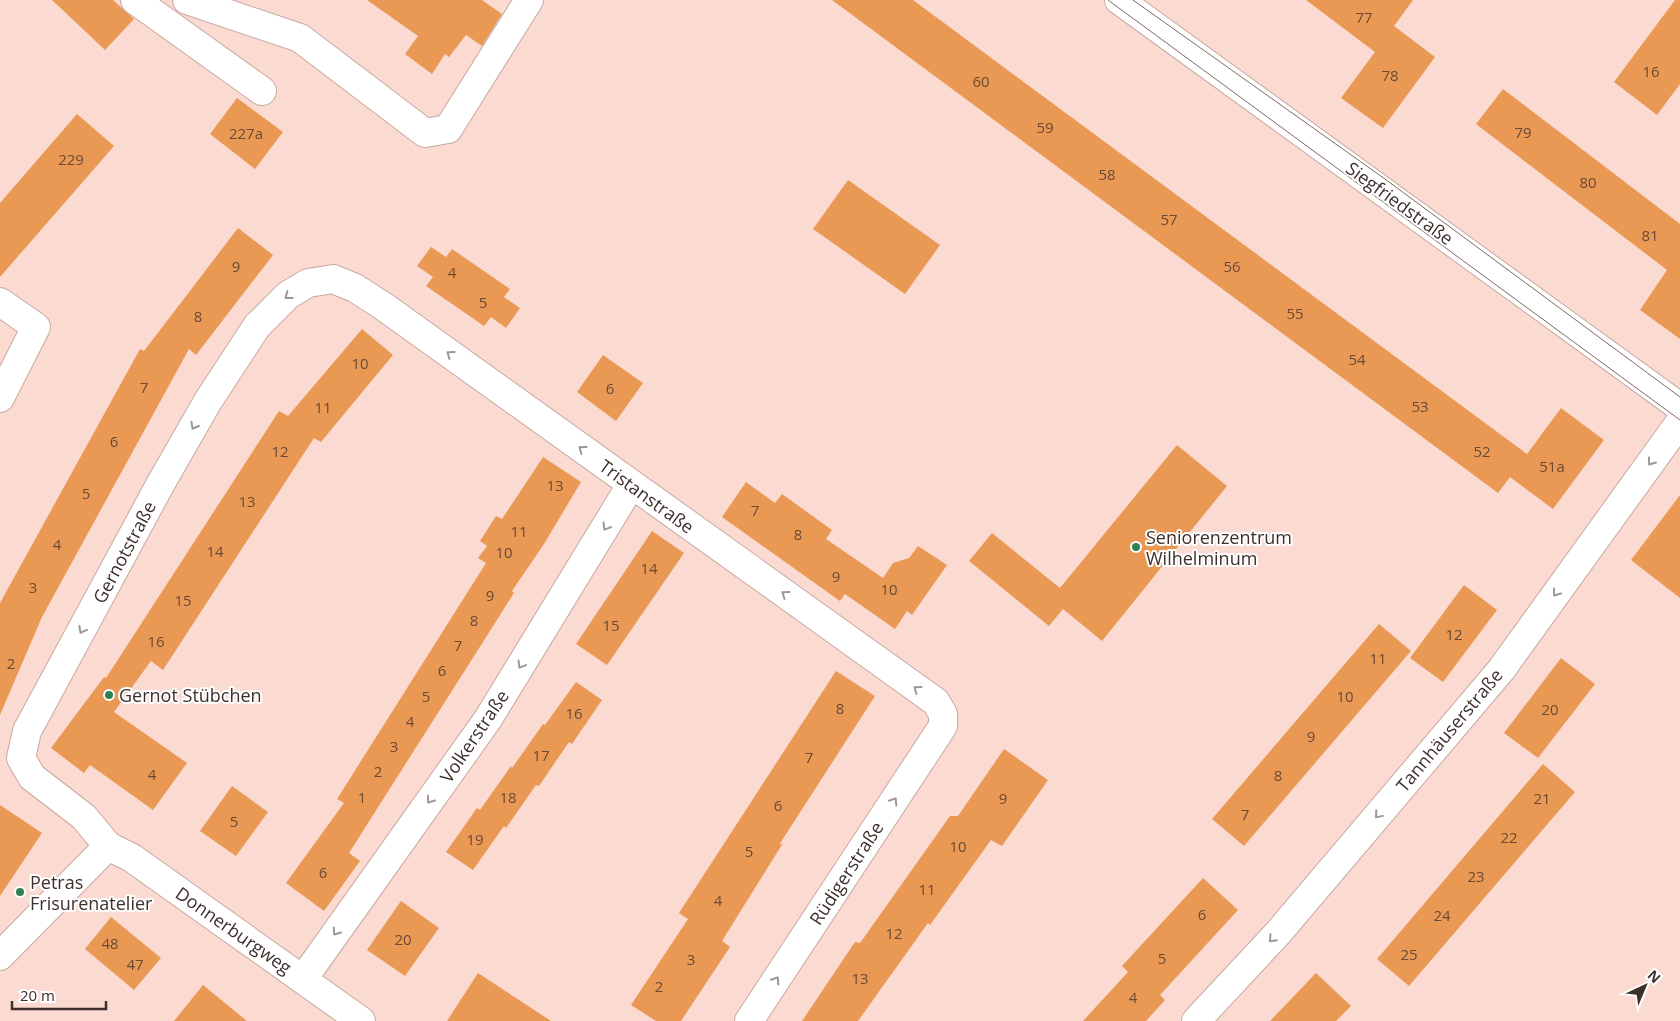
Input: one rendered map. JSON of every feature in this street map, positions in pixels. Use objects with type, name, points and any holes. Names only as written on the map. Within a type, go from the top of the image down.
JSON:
[{"type":"street","points":[[135,0],[262,91]]},
{"type":"street","points":[[187,0],[300,38],[425,134],[448,129],[529,0]]},
{"type":"street","name":"Siegfriedstraße","points":[[1118,0],[1680,407]]},
{"type":"street","name":"Tristanstraße","points":[[333,279],[355,288],[383,306],[936,702],[943,714],[944,726]]},
{"type":"street","name":"Gernotstraße","points":[[108,846],[84,817],[32,778],[21,758],[27,731],[161,483],[208,401],[257,326],[288,294],[308,283],[333,279]]},
{"type":"street","points":[[0,302],[36,328],[0,398]]},
{"type":"street","name":"Tannhäuserstraße","points":[[1196,1021],[1278,933],[1501,670],[1680,422]]},
{"type":"street","name":"Volkerstraße","points":[[303,979],[488,719],[631,485]]},
{"type":"street","name":"Rüdigerstraße","points":[[749,1021],[944,726]]},
{"type":"street","points":[[0,956],[108,846]]},
{"type":"street","name":"Donnerburgweg","points":[[108,846],[132,858],[361,1021]]},
{"type":"building","points":[[52,0],[113,0],[134,19],[105,50]]},
{"type":"building","points":[[367,0],[482,0],[502,14],[482,46],[466,35],[449,57],[445,54],[432,74],[405,54],[418,36]]},
{"type":"building","points":[[832,0],[913,0],[1527,454],[1561,408],[1604,440],[1553,509],[1510,477],[1498,493]]},
{"type":"building","points":[[1306,0],[1413,0],[1394,26],[1435,57],[1383,128],[1341,98],[1375,52]]},
{"type":"building","points":[[1675,0],[1680,0],[1680,84],[1657,115],[1614,82]]},
{"type":"building","points":[[1503,89],[1680,224],[1680,339],[1640,310],[1667,270],[1476,124]]},
{"type":"building","points":[[237,98],[283,132],[255,169],[210,134]]},
{"type":"building","points":[[77,114],[114,146],[0,277],[0,203]]},
{"type":"building","points":[[848,180],[940,245],[905,294],[813,229]]},
{"type":"building","points":[[238,228],[273,255],[196,355],[189,349],[42,617],[0,715],[0,603],[140,349],[144,351]]},
{"type":"building","points":[[431,247],[446,257],[452,249],[510,289],[504,297],[520,308],[506,328],[491,317],[484,326],[426,286],[433,277],[417,266]]},
{"type":"building","points":[[362,329],[393,355],[321,442],[314,438],[163,670],[151,661],[114,712],[187,763],[153,810],[90,765],[84,773],[51,748],[104,677],[106,678],[279,411],[288,416]]},
{"type":"building","points":[[603,355],[643,383],[616,421],[577,392]]},
{"type":"building","name":"Seniorenzentrum Wilhelminum","points":[[1177,445],[1227,486],[1102,641],[1063,609],[1049,626],[969,561],[992,533],[1060,588]]},
{"type":"building","points":[[543,457],[581,482],[544,544],[512,591],[514,593],[349,853],[360,861],[324,911],[286,883],[344,803],[337,799],[486,563],[478,558],[487,546],[480,541],[496,516],[502,519]]},
{"type":"building","points":[[746,482],[775,503],[782,494],[832,530],[826,539],[883,578],[893,563],[909,558],[918,546],[947,565],[912,615],[907,611],[895,629],[845,594],[840,601],[722,517]]},
{"type":"building","points":[[1680,495],[1680,598],[1631,560]]},
{"type":"building","points":[[652,531],[684,553],[607,665],[576,644]]},
{"type":"building","points":[[1464,585],[1497,610],[1443,682],[1410,658]]},
{"type":"building","points":[[1379,624],[1411,651],[1244,846],[1212,819]]},
{"type":"building","points":[[1561,658],[1595,684],[1538,758],[1504,733]]},
{"type":"building","points":[[836,671],[875,696],[779,845],[783,843],[722,941],[730,947],[681,1021],[656,1021],[631,1005],[688,919],[679,913]]},
{"type":"building","points":[[576,682],[602,700],[572,744],[569,742],[539,786],[536,785],[506,828],[504,826],[473,870],[446,852],[477,808],[480,810],[511,766],[512,768]]},
{"type":"building","points":[[1004,749],[1048,780],[1002,846],[991,840],[930,925],[928,923],[858,1021],[802,1021],[855,942],[860,943],[950,816],[958,816]]},
{"type":"building","points":[[1543,764],[1575,792],[1409,986],[1377,959]]},
{"type":"building","points":[[232,786],[268,812],[236,856],[200,831]]},
{"type":"building","points":[[0,805],[42,833],[0,896]]},
{"type":"building","points":[[1203,878],[1238,910],[1160,995],[1165,1000],[1146,1021],[1083,1021],[1128,972],[1122,966]]},
{"type":"building","points":[[401,901],[439,928],[405,976],[367,950]]},
{"type":"building","points":[[111,917],[161,958],[134,990],[85,949]]},
{"type":"building","points":[[478,973],[551,1021],[447,1021]]},
{"type":"building","points":[[1316,973],[1351,1006],[1336,1021],[1270,1021]]},
{"type":"building","points":[[203,985],[247,1021],[174,1021]]},
{"type":"tram line","points":[[1108,0],[1680,420]]},
{"type":"tram line","points":[[1133,0],[1385,179],[1680,397]]},
{"type":"place","name":"Seniorenzentrum Wilhelminum","points":[[1136,547]]},
{"type":"place","name":"Gernot Stübchen","points":[[109,695]]},
{"type":"place","name":"Petras Frisurenatelier","points":[[20,892]]}]
